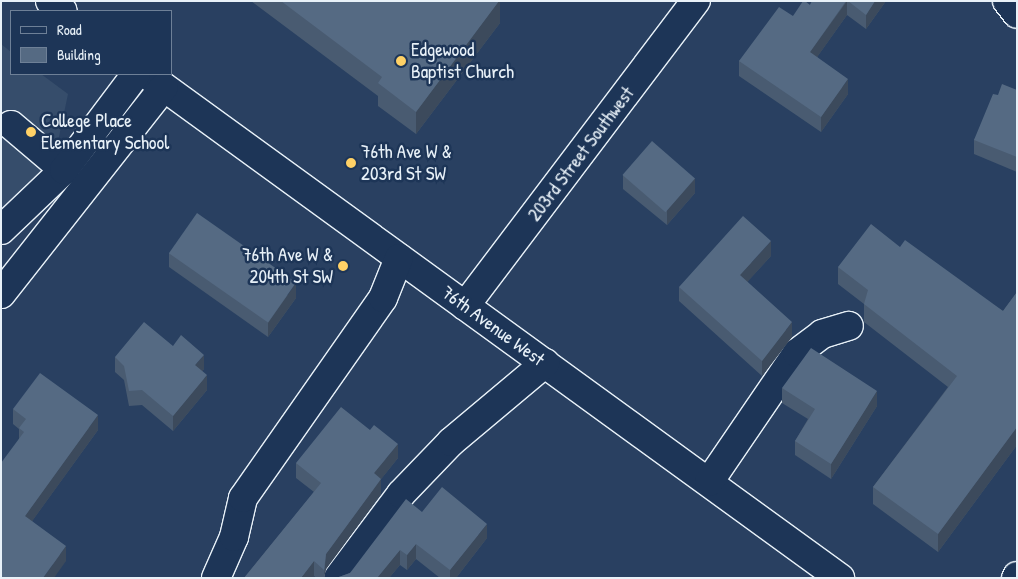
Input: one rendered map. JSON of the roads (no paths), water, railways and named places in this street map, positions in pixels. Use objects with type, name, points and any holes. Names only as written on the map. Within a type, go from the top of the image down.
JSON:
[{"type":"street","points":[[50,1],[62,10]]},
{"type":"street","name":"203rd Street Southwest","points":[[466,306],[696,1]]},
{"type":"street","points":[[1007,1],[1017,14]]},
{"type":"street","points":[[1,230],[64,170],[135,75]]},
{"type":"street","points":[[1,294],[155,81]]},
{"type":"street","name":"76th Avenue West","points":[[155,81],[840,578]]},
{"type":"street","points":[[11,125],[64,170]]},
{"type":"street","points":[[216,578],[234,537],[244,498],[383,298],[400,258]]},
{"type":"street","points":[[709,482],[797,353],[822,334],[849,326]]},
{"type":"street","points":[[338,578],[401,494],[451,442],[545,363]]},
{"type":"place","name":"Edgewood Baptist Church","points":[[401,61]]},
{"type":"place","name":"College Place Elementary School","points":[[31,132]]},
{"type":"place","name":"76th Ave W & 203rd St SW","points":[[351,163]]},
{"type":"place","name":"76th Ave W & 204th St SW","points":[[343,266]]}]
